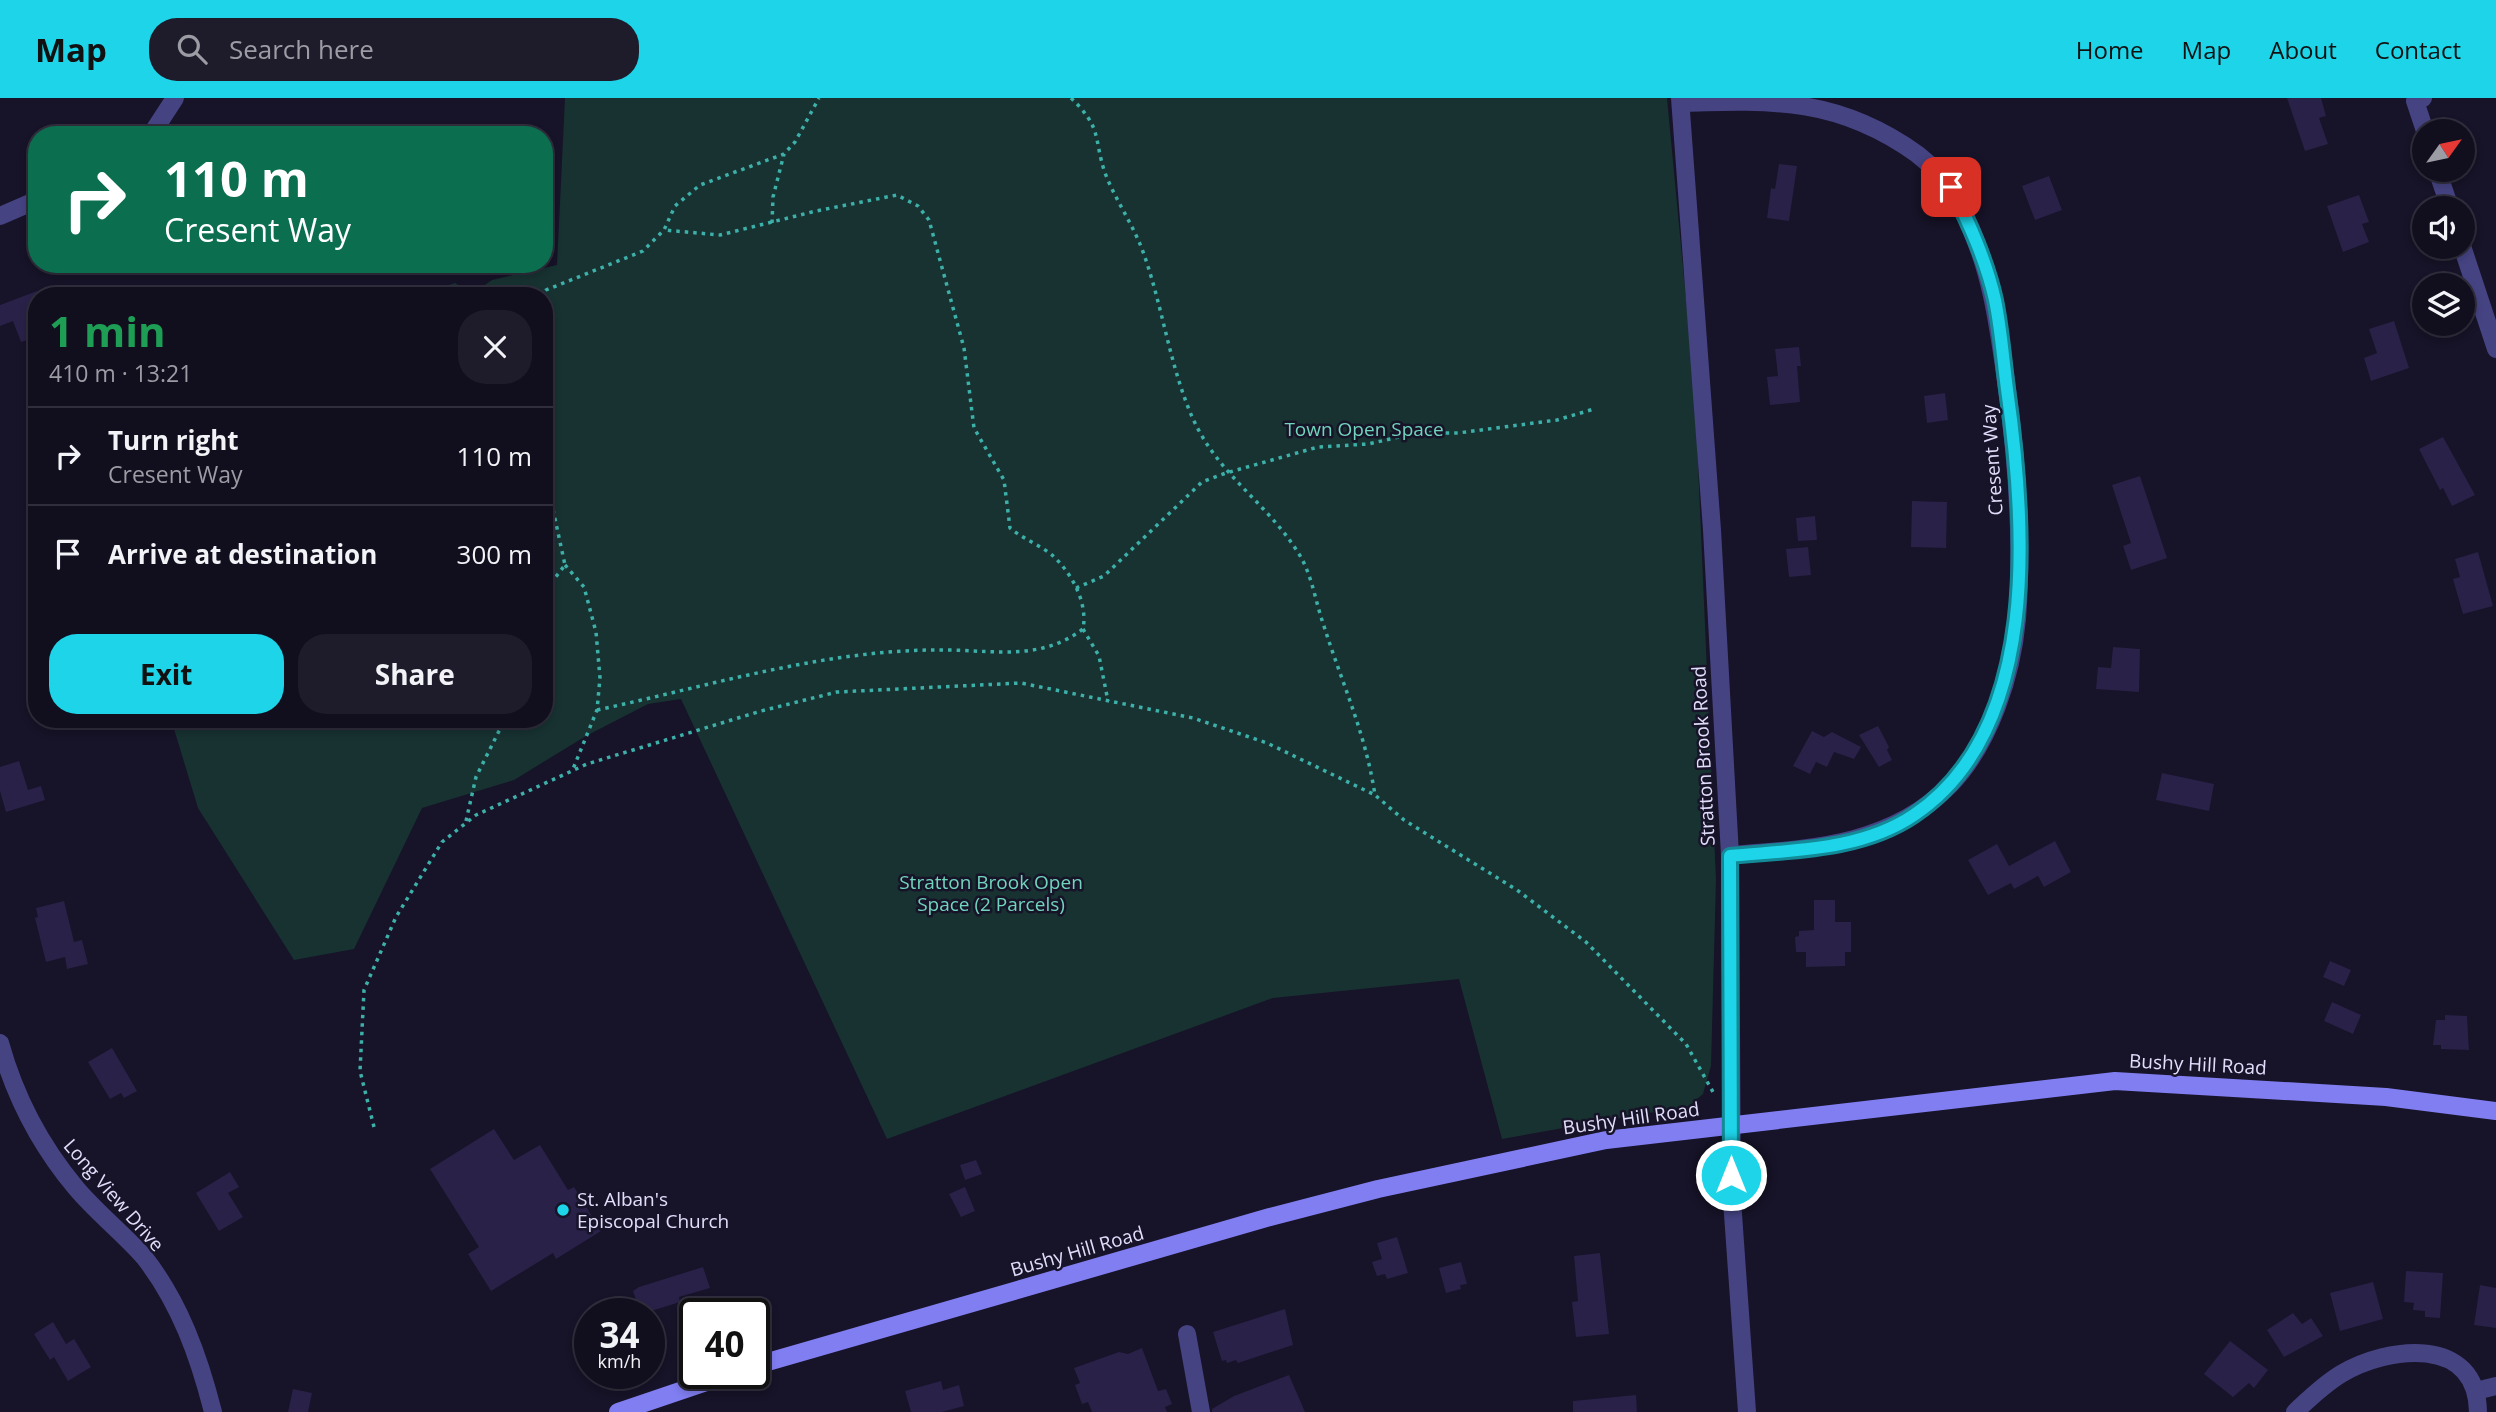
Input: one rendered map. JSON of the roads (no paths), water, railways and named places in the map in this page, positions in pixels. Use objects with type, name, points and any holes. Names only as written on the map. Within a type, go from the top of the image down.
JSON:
[{"type":"main road","name":"Bushy Hill Road","points":[[770,1361],[1270,1217],[1378,1189],[1606,1140],[2115,1081],[2386,1097],[2496,1111]]},
{"type":"main road","points":[[618,1412],[686,1389]]},
{"type":"street","points":[[157,126],[175,98]]},
{"type":"street","name":"Cresent Way","points":[[1681,101],[1793,99],[1827,104],[1878,126],[1917,153],[1951,187],[1979,244],[1995,300],[2017,468],[2017,620],[2007,672],[1988,726],[1970,760],[1951,784],[1914,815],[1888,830],[1820,848],[1730,856]]},
{"type":"street","points":[[2417,99],[2422,119]]},
{"type":"street","name":"Stratton Brook Road","points":[[1681,101],[1712,516],[1730,856],[1732,1214],[1747,1412]]},
{"type":"street","points":[[0,216],[28,204]]},
{"type":"street","points":[[2466,259],[2496,349]]},
{"type":"street","name":"Long View Drive","points":[[0,1043],[22,1104],[49,1153],[78,1190],[144,1258],[168,1293],[194,1342],[213,1412]]},
{"type":"street","points":[[1186,1334],[1201,1412]]},
{"type":"street","points":[[2295,1412],[2318,1390],[2343,1373],[2398,1353],[2425,1351],[2462,1367],[2476,1391],[2478,1412]]},
{"type":"street","points":[[2476,1391],[2496,1386]]},
{"type":"place","name":"St. Alban's Episcopal Church","points":[[563,1210]]},
{"type":"park label","name":"Town Open Space","points":[[1364,429]]},
{"type":"park label","name":"Stratton Brook Open Space (2 Parcels)","points":[[991,893]]}]
